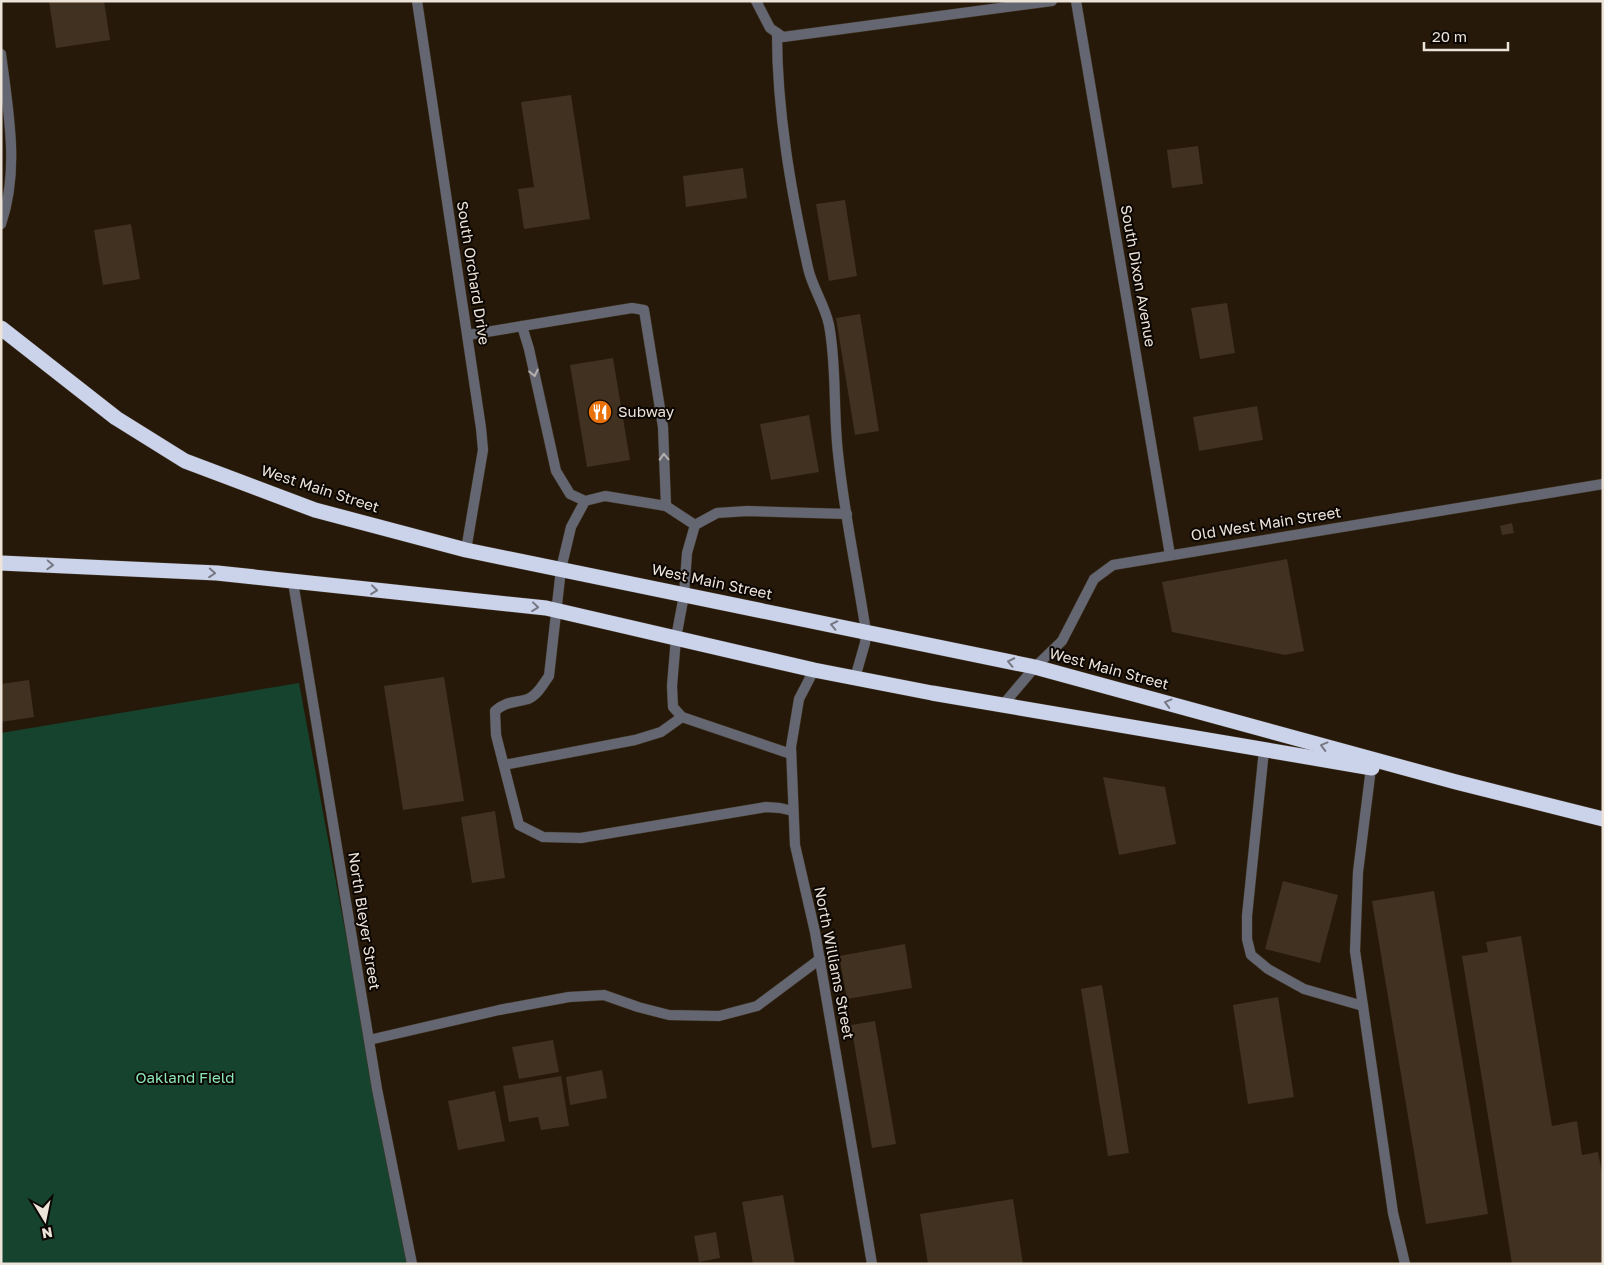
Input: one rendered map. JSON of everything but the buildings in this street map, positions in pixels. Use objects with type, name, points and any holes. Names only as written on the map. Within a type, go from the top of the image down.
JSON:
[{"type":"highway","name":"West Main Street","points":[[1,328],[116,418],[185,462],[315,510],[466,550],[1036,667],[1456,782],[1603,818]]},
{"type":"highway","name":"West Main Street","points":[[1,563],[217,573],[557,611],[814,670],[1002,706],[1456,782]]},
{"type":"street","name":"South Orchard Drive","points":[[417,1],[468,335],[483,450],[466,550]]},
{"type":"street","points":[[756,1],[770,28],[784,37],[1052,1]]},
{"type":"street","name":"South Dixon Avenue","points":[[1076,1],[1170,555]]},
{"type":"street","points":[[777,33],[777,76],[784,140],[808,271],[821,297],[829,324],[836,388],[836,439],[866,632],[865,643],[855,678]]},
{"type":"street","points":[[1,54],[12,171],[7,207],[1,224]]},
{"type":"street","points":[[468,335],[632,308],[644,310],[663,428],[666,506]]},
{"type":"street","points":[[522,326],[529,349],[556,471],[570,494],[585,501],[605,496],[666,506],[695,525]]},
{"type":"street","name":"Old West Main Street","points":[[1002,706],[1062,641],[1094,579],[1113,565],[1603,484]]},
{"type":"street","points":[[585,501],[571,527],[561,570],[548,676],[530,699],[503,703],[495,711],[496,734],[519,826],[543,837],[581,838],[766,807],[780,808],[793,812]]},
{"type":"street","points":[[791,754],[682,717],[673,707],[672,686],[676,638],[684,595],[687,553],[695,525],[717,513],[747,511],[847,514]]},
{"type":"street","name":"North Bleyer Street","points":[[293,582],[369,1040],[412,1264]]},
{"type":"street","name":"North Williams Street","points":[[814,670],[799,698],[791,754],[795,846],[820,959],[872,1264]]},
{"type":"street","points":[[504,765],[635,740],[661,732],[682,717]]},
{"type":"street","points":[[1264,750],[1248,916],[1247,939],[1251,955],[1268,969],[1304,989],[1363,1006]]},
{"type":"street","points":[[1371,768],[1358,872],[1355,952],[1393,1212],[1405,1264]]},
{"type":"street","points":[[369,1040],[498,1010],[569,996],[604,995],[638,1008],[669,1015],[719,1016],[757,1006],[820,959]]},
{"type":"green space","name":"Oakland Field","points":[[299,683],[407,1264],[1,1264],[1,733]]},
{"type":"place","name":"Subway","points":[[600,412]]}]
